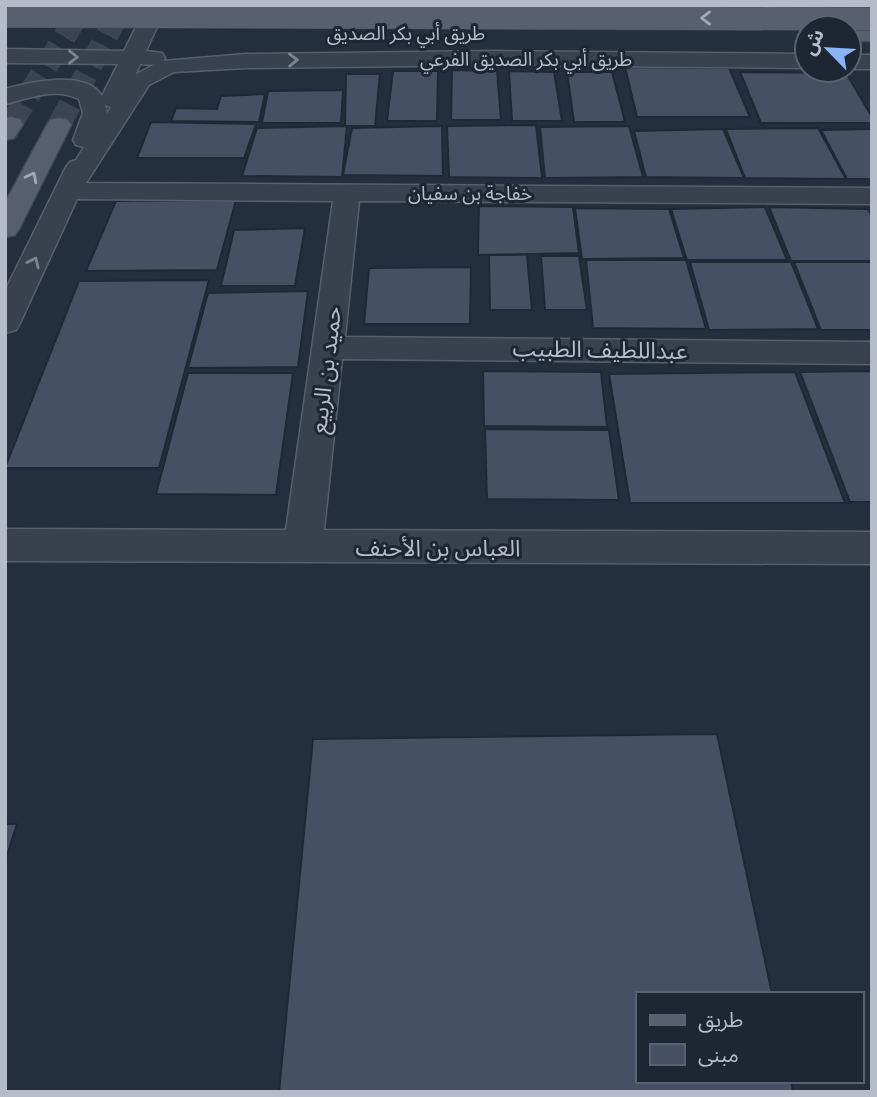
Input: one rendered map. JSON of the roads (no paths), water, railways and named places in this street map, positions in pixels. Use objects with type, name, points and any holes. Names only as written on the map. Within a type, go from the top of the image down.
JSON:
[{"type":"main road","name":"طريق أبي بكر الصديق","points":[[5,16],[872,19]]},
{"type":"main road","name":"طريق أبي بكر الصديق","points":[[5,30],[793,34]]},
{"type":"main road","points":[[5,229],[59,125]]},
{"type":"street","points":[[6,58],[47,5]]},
{"type":"street","points":[[5,323],[157,5]]},
{"type":"street","points":[[218,5],[184,10],[170,20],[164,32],[167,43],[174,50],[183,53],[246,61]]},
{"type":"street","points":[[5,7],[10,9],[12,18],[5,30]]},
{"type":"street","name":"طريق أبي بكر الصديق الفرعي","points":[[6,58],[132,57],[246,61],[495,58],[793,61]]},
{"type":"street","name":"طريق أبي بكر الصديق الفرعي","points":[[68,191],[141,80],[170,66],[246,61]]},
{"type":"street","points":[[5,97],[60,86],[80,89],[90,95],[95,113],[68,191]]},
{"type":"street","name":"خفاجة بن سفيان","points":[[68,191],[872,196]]},
{"type":"street","name":"حميد بن الربيع","points":[[303,547],[347,192]]},
{"type":"street","name":"عبداللطيف الطبيب","points":[[329,348],[872,353]]},
{"type":"street","name":"العباس بن الأحنف","points":[[5,545],[872,548]]},
{"type":"tunnel","points":[[11,124],[84,5]]},
{"type":"tunnel","points":[[59,125],[123,5]]}]
